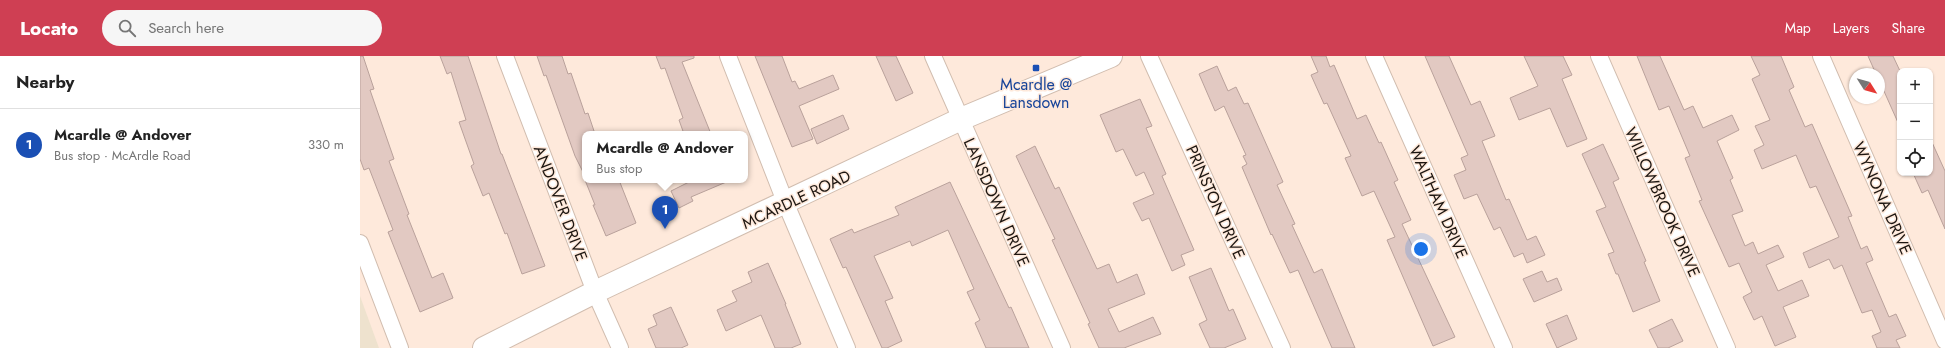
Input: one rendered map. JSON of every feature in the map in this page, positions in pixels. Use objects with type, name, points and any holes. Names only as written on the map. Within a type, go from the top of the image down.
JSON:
[{"type":"main road","name":"MCARDLE ROAD","points":[[484,348],[595,292],[786,204],[961,119],[1110,56]]},
{"type":"street","name":"ANDOVER DRIVE","points":[[505,56],[595,292],[620,348]]},
{"type":"street","points":[[728,56],[786,204],[847,348]]},
{"type":"street","name":"LANSDOWN DRIVE","points":[[933,56],[1062,348]]},
{"type":"street","name":"PRINSTON DRIVE","points":[[1150,56],[1282,348]]},
{"type":"street","name":"WALTHAM DRIVE","points":[[1374,56],[1504,348]]},
{"type":"street","name":"WILLOWBROOK DRIVE","points":[[1599,56],[1727,348]]},
{"type":"street","name":"WYNONA DRIVE","points":[[1821,56],[1945,341]]},
{"type":"street","points":[[360,243],[400,348]]},
{"type":"shaded area","points":[[360,296],[379,348],[360,348]]},
{"type":"building","points":[[360,56],[363,56],[374,89],[370,90],[394,159],[389,161],[409,214],[407,215],[432,278],[443,273],[453,298],[420,312],[388,232],[393,230],[369,168],[364,170],[360,159]]},
{"type":"building","points":[[440,56],[468,56],[501,154],[545,266],[522,274],[507,233],[505,234],[489,193],[483,196],[471,166],[474,164],[459,122],[466,120],[451,72],[447,74]]},
{"type":"building","points":[[537,56],[562,56],[568,74],[571,73],[585,114],[588,113],[594,131],[582,131],[582,170],[575,156],[546,75],[544,76]]},
{"type":"building","points":[[656,56],[694,56],[694,58],[682,62],[710,131],[683,131],[679,120],[683,118],[665,68],[661,69]]},
{"type":"building","points":[[755,56],[782,56],[792,82],[795,81],[799,89],[833,75],[839,89],[799,106],[813,139],[792,147]]},
{"type":"building","points":[[876,56],[896,56],[913,93],[896,101]]},
{"type":"building","points":[[1311,56],[1326,56],[1330,67],[1334,65],[1357,119],[1366,115],[1379,143],[1381,142],[1398,180],[1394,182],[1411,220],[1402,224],[1455,337],[1433,346],[1387,240],[1395,237],[1374,191],[1362,196],[1345,158],[1351,156],[1327,103],[1324,104],[1311,75],[1318,72]]},
{"type":"building","points":[[1425,56],[1449,56],[1471,105],[1480,101],[1495,136],[1482,141],[1506,200],[1509,199],[1527,240],[1536,236],[1545,255],[1527,263],[1523,253],[1514,257],[1500,227],[1494,230],[1477,194],[1464,199],[1454,175],[1466,170],[1461,158],[1468,155]]},
{"type":"building","points":[[1524,56],[1563,56],[1572,75],[1562,79],[1587,139],[1567,147],[1550,108],[1519,120],[1510,98],[1538,86]]},
{"type":"building","points":[[1637,56],[1660,56],[1684,110],[1693,106],[1703,128],[1732,115],[1739,130],[1717,141],[1733,178],[1730,180],[1743,211],[1732,215],[1745,246],[1753,242],[1758,254],[1778,245],[1784,257],[1766,265],[1778,291],[1802,280],[1809,296],[1783,307],[1796,337],[1775,346],[1762,316],[1754,320],[1743,297],[1752,292],[1739,263],[1729,267],[1699,201],[1702,200],[1685,158],[1690,156],[1669,106],[1659,110]]},
{"type":"building","points":[[1751,56],[1781,56],[1794,87],[1789,90],[1805,127],[1812,124],[1852,216],[1848,217],[1861,249],[1867,246],[1873,260],[1866,263],[1889,317],[1896,314],[1906,336],[1896,340],[1900,348],[1877,348],[1872,336],[1881,332],[1872,310],[1862,313],[1842,265],[1834,269],[1829,259],[1809,268],[1803,253],[1839,237],[1816,186],[1810,188],[1796,155],[1762,169],[1754,150],[1764,145],[1755,126],[1770,120],[1752,79],[1760,75]]},
{"type":"building","points":[[1868,56],[1893,56],[1899,68],[1897,68],[1897,120],[1885,93],[1885,68],[1873,68]]},
{"type":"building","points":[[1217,66],[1228,91],[1236,87],[1244,104],[1248,103],[1283,182],[1277,185],[1295,224],[1292,225],[1314,273],[1322,269],[1355,348],[1332,348],[1298,270],[1290,273],[1272,234],[1271,235],[1242,167],[1247,164],[1243,156],[1246,155],[1224,106],[1215,111],[1199,74]]},
{"type":"building","points":[[1140,99],[1152,126],[1146,128],[1166,174],[1162,176],[1194,250],[1181,255],[1185,265],[1172,271],[1149,218],[1142,221],[1133,203],[1154,194],[1144,172],[1136,176],[1123,149],[1116,152],[1100,115]]},
{"type":"building","points":[[843,115],[849,129],[817,144],[811,129]]},
{"type":"building","points":[[1603,144],[1619,179],[1613,182],[1646,261],[1644,262],[1660,301],[1633,312],[1618,274],[1616,274],[1608,254],[1614,252],[1596,211],[1606,207],[1582,154]]},
{"type":"building","points":[[1933,145],[1945,171],[1945,229],[1928,190],[1922,193],[1914,176],[1933,176]]},
{"type":"building","points":[[1035,146],[1055,189],[1059,187],[1097,269],[1109,264],[1117,283],[1137,274],[1145,294],[1108,309],[1119,332],[1153,317],[1161,334],[1124,348],[1099,348],[1088,324],[1090,323],[1052,240],[1055,239],[1016,156]]},
{"type":"building","points":[[950,182],[1009,308],[1011,307],[1029,348],[986,348],[975,323],[980,320],[967,292],[974,289],[948,230],[912,246],[910,241],[874,256],[893,298],[885,301],[902,341],[887,348],[882,348],[846,267],[843,268],[830,239],[852,229],[854,233],[899,215],[895,207]]},
{"type":"building","points":[[586,183],[620,183],[636,223],[606,236],[593,205],[595,205]]},
{"type":"building","points":[[687,183],[724,183],[691,197],[693,201],[679,208],[671,191]]},
{"type":"building","points":[[768,263],[786,304],[801,344],[791,348],[775,348],[761,315],[726,331],[717,310],[737,301],[732,291],[752,282],[748,272]]},
{"type":"building","points":[[1211,268],[1229,311],[1233,309],[1246,339],[1224,348],[1210,348],[1199,324],[1207,320],[1189,277]]},
{"type":"building","points":[[1542,271],[1547,282],[1557,278],[1562,290],[1534,302],[1523,279]]},
{"type":"building","points":[[671,307],[688,345],[681,348],[656,348],[648,329],[657,325],[653,315]]},
{"type":"building","points":[[1567,315],[1577,339],[1557,348],[1546,324]]},
{"type":"building","points":[[1672,319],[1683,341],[1668,348],[1658,348],[1649,330]]},
{"type":"place","name":"Mcardle @ Lansdown","points":[[1036,68]]},
{"type":"place","name":"Mcardle @ Andover","points":[[665,229]]}]
